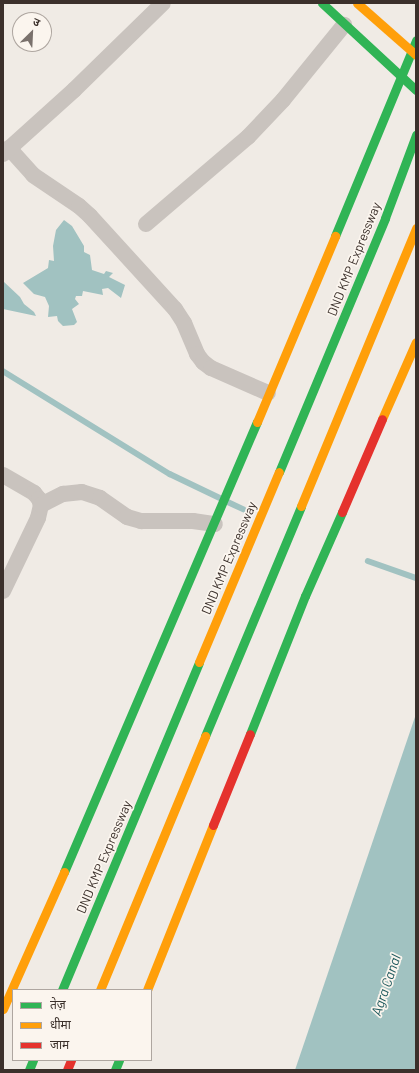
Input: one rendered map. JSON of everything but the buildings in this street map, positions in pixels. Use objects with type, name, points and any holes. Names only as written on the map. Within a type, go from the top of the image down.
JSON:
[{"type":"main road","points":[[322,3],[344,25],[416,90]]},
{"type":"main road","points":[[357,3],[414,53]]},
{"type":"main road","points":[[3,1009],[92,809],[217,519],[268,393],[402,76],[414,53],[416,40]]},
{"type":"main road","name":"DND KMP Expressway","points":[[62,989],[385,218],[416,135]]},
{"type":"main road","points":[[100,989],[415,230]]},
{"type":"main road","points":[[147,989],[305,596],[416,342]]},
{"type":"street","points":[[163,3],[6,151],[33,175],[79,206],[90,216],[175,309],[184,323],[197,354],[203,362],[211,368],[268,393]]},
{"type":"street","points":[[146,224],[248,137],[283,100],[344,25]]},
{"type":"street","points":[[3,475],[34,493],[39,499],[41,505],[38,518],[3,591]]},
{"type":"street","points":[[41,505],[63,494],[82,492],[100,498],[128,517],[141,521],[193,521],[217,519]]},
{"type":"water","points":[[64,220],[72,226],[84,246],[84,252],[90,255],[92,270],[104,274],[106,271],[113,273],[109,277],[125,285],[121,298],[108,288],[102,289],[103,295],[83,291],[82,296],[76,296],[75,299],[79,304],[72,309],[77,322],[74,325],[63,326],[58,321],[57,316],[48,317],[49,306],[45,297],[34,294],[23,283],[48,268],[49,260],[54,261],[53,246],[56,230]]},
{"type":"water","points":[[3,281],[20,297],[24,304],[34,312],[36,316],[3,309]]},
{"type":"water","name":"Agra Canal","points":[[416,714],[415,1070],[295,1070]]},
{"type":"waterway","points":[[3,371],[170,474],[220,498]]},
{"type":"waterway","points":[[228,502],[243,509]]},
{"type":"waterway","points":[[368,561],[416,578]]},
{"type":"traffic: fast","points":[[322,3],[416,90]]},
{"type":"traffic: fast","points":[[335,236],[416,40]]},
{"type":"traffic: fast","points":[[279,472],[385,218],[416,135]]},
{"type":"traffic: fast","points":[[64,872],[257,422]]},
{"type":"traffic: fast","points":[[205,736],[301,506]]},
{"type":"traffic: fast","points":[[250,734],[305,596],[342,512]]},
{"type":"traffic: fast","points":[[62,989],[199,662]]},
{"type":"traffic: fast","points":[[29,1070],[33,1061]]},
{"type":"traffic: fast","points":[[115,1070],[119,1061]]},
{"type":"traffic: slow","points":[[357,3],[416,55]]},
{"type":"traffic: slow","points":[[301,506],[416,228]]},
{"type":"traffic: slow","points":[[257,422],[335,236]]},
{"type":"traffic: slow","points":[[382,419],[416,342]]},
{"type":"traffic: slow","points":[[199,662],[279,472]]},
{"type":"traffic: slow","points":[[100,989],[205,736]]},
{"type":"traffic: slow","points":[[147,989],[213,825]]},
{"type":"traffic: slow","points":[[3,1009],[64,872]]},
{"type":"traffic: jam","points":[[342,512],[382,419]]},
{"type":"traffic: jam","points":[[213,825],[250,734]]},
{"type":"traffic: jam","points":[[67,1070],[71,1061]]}]
